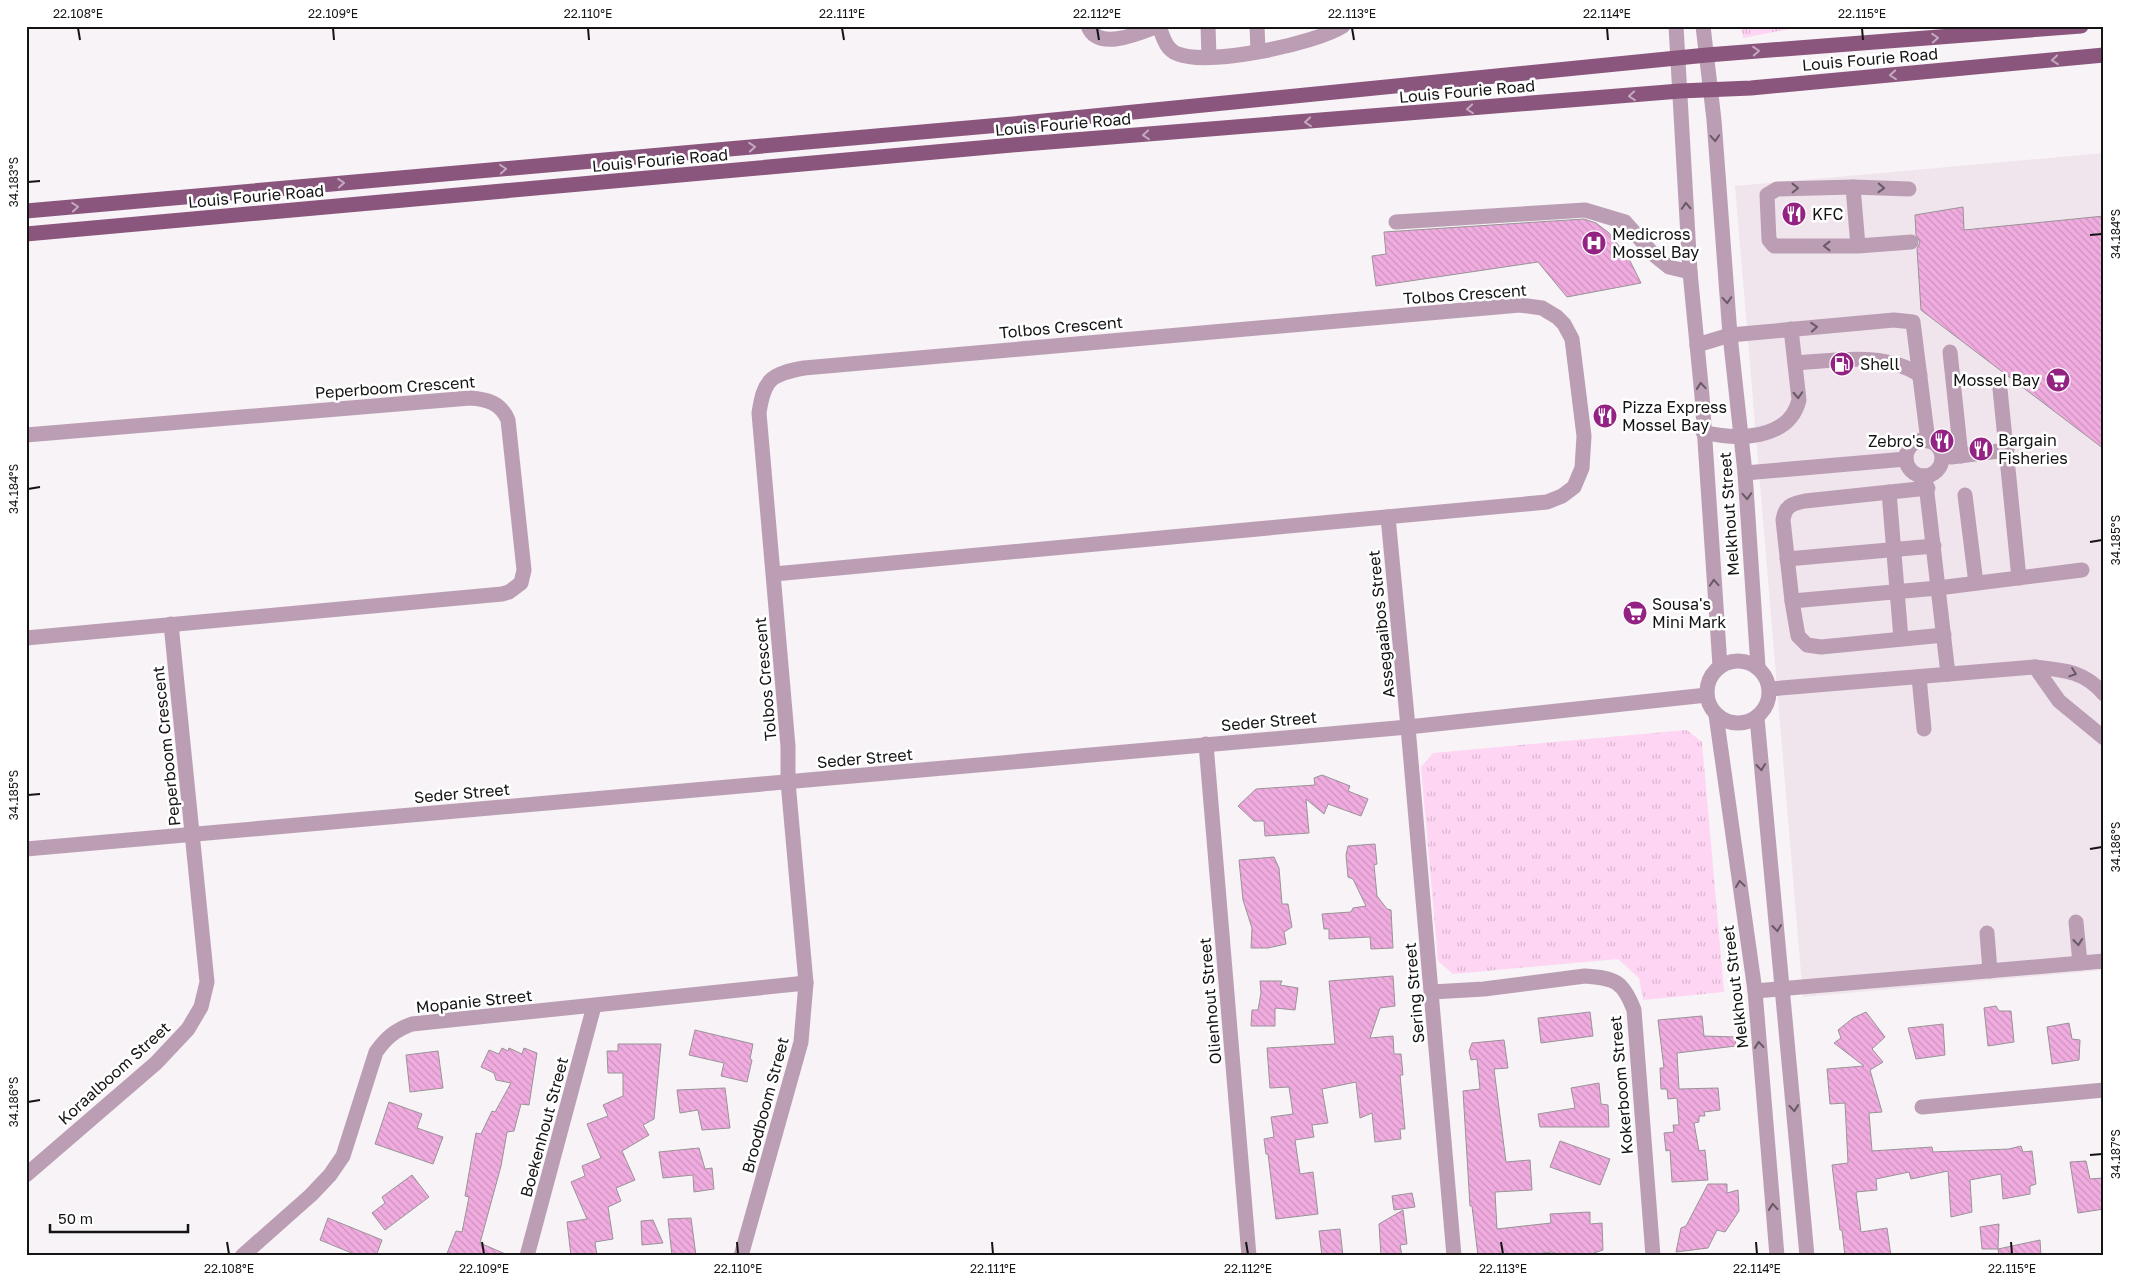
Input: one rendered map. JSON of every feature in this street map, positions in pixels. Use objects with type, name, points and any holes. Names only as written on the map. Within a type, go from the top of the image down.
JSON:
[{"type":"main road","name":"Louis Fourie Road","points":[[26,211],[1023,123],[1707,55],[2082,26]]},
{"type":"main road","name":"Louis Fourie Road","points":[[26,234],[1024,144],[1680,91],[1752,88],[2104,55]]},
{"type":"street","points":[[1088,26],[1096,37],[1109,40],[1140,33],[1159,26],[1168,48],[1177,54],[1209,57],[1222,57],[1258,51],[1306,33],[1343,26]]},
{"type":"street","points":[[1208,26],[1209,57]]},
{"type":"street","points":[[1257,26],[1258,51]]},
{"type":"street","name":"Melkhout Street","points":[[1676,26],[1690,272],[1720,666]]},
{"type":"street","name":"Melkhout Street","points":[[1703,26],[1711,89],[1730,334],[1745,473],[1758,667]]},
{"type":"street","points":[[1853,187],[1858,246]]},
{"type":"street","points":[[1909,189],[1853,187],[1777,189],[1767,195],[1766,208],[1769,240],[1774,246],[1858,246],[1911,242]]},
{"type":"street","points":[[1396,222],[1585,210],[1625,222],[1654,256],[1669,267],[1690,272]]},
{"type":"street","name":"Tolbos Crescent","points":[[774,574],[1547,502],[1562,496],[1574,487],[1582,468],[1584,436],[1572,339],[1564,324],[1557,317],[1542,308],[1520,305],[804,368],[776,375],[769,381],[759,413],[788,746],[788,782]]},
{"type":"street","points":[[1697,345],[1730,334],[1894,320],[1913,322],[1928,441]]},
{"type":"street","points":[[1703,432],[1741,437],[1767,432],[1779,427],[1791,418],[1800,400],[1790,329]]},
{"type":"street","points":[[1950,352],[1962,456]]},
{"type":"street","points":[[1795,363],[1884,361],[1905,367],[1920,375]]},
{"type":"street","points":[[2000,389],[2019,578]]},
{"type":"street","name":"Peperboom Crescent","points":[[26,435],[470,398],[487,399],[505,412],[508,420],[524,570],[521,584],[502,594],[26,638]]},
{"type":"street","points":[[1944,635],[1821,647],[1807,645],[1798,636],[1792,601],[1783,520],[1784,510],[1789,505],[1805,501],[1889,492],[1926,482],[1939,468],[1942,458],[1938,447],[1922,440],[1913,445],[1906,459],[1910,470],[1926,482],[1934,546],[1938,588],[1944,635],[1948,674]]},
{"type":"street","points":[[1942,458],[2007,450]]},
{"type":"street","points":[[1745,473],[1906,459]]},
{"type":"street","points":[[1889,492],[1901,639]]},
{"type":"street","points":[[1965,495],[1976,583]]},
{"type":"street","name":"Assegaaibos Street","points":[[1388,517],[1408,727]]},
{"type":"street","points":[[1787,559],[1934,546]]},
{"type":"street","points":[[1792,601],[1938,588],[2082,570]]},
{"type":"street","name":"Peperboom Crescent","points":[[171,624],[193,835]]},
{"type":"street","points":[[1741,660],[1758,667],[1767,679],[1770,690],[1769,700],[1764,710],[1756,718],[1746,723],[1736,724],[1725,721],[1709,706],[1706,695],[1710,679],[1720,666],[1741,660]]},
{"type":"street","points":[[1770,690],[2035,667],[2061,669],[2076,673],[2094,682],[2104,694]]},
{"type":"street","points":[[2035,667],[2059,702],[2104,738]]},
{"type":"street","points":[[1919,677],[1924,729]]},
{"type":"street","name":"Seder Street","points":[[26,850],[1408,727],[1706,695]]},
{"type":"street","name":"Melkhout Street","points":[[1716,714],[1755,991],[1777,1256]]},
{"type":"street","points":[[1756,718],[1808,1256]]},
{"type":"street","name":"Sering Street","points":[[1408,727],[1454,1256]]},
{"type":"street","name":"Olienhout Street","points":[[1206,744],[1249,1256]]},
{"type":"street","name":"Broodboom Street","points":[[741,1256],[801,1042],[806,984],[788,782]]},
{"type":"street","name":"Koraalboom Street","points":[[26,1175],[156,1063],[188,1029],[201,1007],[207,982],[193,835]]},
{"type":"street","points":[[2076,922],[2080,963]]},
{"type":"street","points":[[1987,933],[1990,971]]},
{"type":"street","points":[[1755,991],[2104,961]]},
{"type":"street","name":"Kokerboom Street","points":[[1432,992],[1484,989],[1585,976],[1601,977],[1618,982],[1629,996],[1634,1010],[1653,1256]]},
{"type":"street","name":"Mopanie Street","points":[[242,1256],[311,1195],[343,1156],[376,1052],[396,1030],[412,1024],[806,984]]},
{"type":"street","name":"Boekenhout Street","points":[[527,1256],[594,1006]]},
{"type":"street","points":[[1922,1107],[2104,1090]]},
{"type":"shaded area","points":[[2104,153],[2104,970],[1803,997],[1735,186]]},
{"type":"green space","points":[[1741,26],[1805,26],[1743,38]]},
{"type":"green space","points":[[1687,730],[1702,742],[1724,992],[1643,1000],[1639,978],[1618,959],[1453,974],[1438,961],[1421,767],[1433,753]]},
{"type":"building","name":"Mossel Bay","points":[[1963,207],[1964,230],[2104,216],[2104,449],[1921,310],[1917,249],[1920,242],[1916,235],[1915,215]]},
{"type":"building","points":[[1584,219],[1596,223],[1609,233],[1629,259],[1641,283],[1567,297],[1538,262],[1376,286],[1372,256],[1386,254],[1384,232]]},
{"type":"building","points":[[1322,775],[1350,786],[1348,791],[1368,799],[1361,816],[1328,804],[1324,814],[1306,799],[1309,833],[1265,836],[1264,821],[1254,821],[1238,806],[1256,789],[1315,785],[1314,778]]},
{"type":"building","points":[[1375,844],[1377,864],[1374,865],[1377,896],[1387,909],[1391,910],[1393,948],[1371,949],[1370,937],[1329,939],[1329,929],[1324,929],[1322,914],[1351,912],[1353,908],[1366,906],[1353,879],[1348,877],[1346,855],[1348,846]]},
{"type":"building","points":[[1274,857],[1279,868],[1282,904],[1288,904],[1292,927],[1284,932],[1286,944],[1268,948],[1251,948],[1252,928],[1243,900],[1239,860]]},
{"type":"building","points":[[1393,976],[1395,1006],[1380,1008],[1370,1038],[1393,1036],[1394,1054],[1401,1054],[1403,1075],[1400,1075],[1405,1129],[1400,1129],[1401,1139],[1375,1142],[1372,1113],[1360,1118],[1356,1082],[1322,1089],[1328,1123],[1312,1125],[1314,1137],[1295,1140],[1300,1174],[1313,1172],[1318,1214],[1276,1219],[1268,1154],[1266,1154],[1264,1139],[1274,1137],[1271,1117],[1293,1114],[1289,1087],[1270,1088],[1267,1048],[1335,1044],[1329,981]]},
{"type":"building","points":[[1260,981],[1282,981],[1280,985],[1298,988],[1295,1010],[1275,1008],[1275,1026],[1251,1026],[1252,1010],[1258,1010],[1261,993]]},
{"type":"building","points":[[1996,1006],[1999,1011],[2011,1011],[2014,1042],[1988,1046],[1984,1008]]},
{"type":"building","points":[[1590,1012],[1593,1036],[1541,1043],[1538,1018]]},
{"type":"building","points":[[1866,1012],[1885,1037],[1872,1049],[1883,1062],[1870,1070],[1882,1112],[1869,1113],[1872,1151],[1932,1147],[1933,1152],[2009,1149],[2021,1146],[2023,1152],[2032,1151],[2036,1184],[2030,1186],[2030,1194],[2003,1199],[2001,1174],[1970,1180],[1972,1212],[1951,1217],[1948,1171],[1911,1179],[1909,1172],[1876,1179],[1877,1190],[1856,1192],[1861,1232],[1887,1228],[1891,1256],[1845,1256],[1832,1165],[1848,1163],[1845,1103],[1830,1104],[1827,1069],[1864,1066],[1834,1043],[1841,1038],[1838,1030],[1853,1018]]},
{"type":"building","points":[[1702,1016],[1704,1036],[1735,1037],[1736,1046],[1677,1053],[1679,1089],[1718,1088],[1720,1110],[1704,1112],[1705,1116],[1699,1116],[1699,1122],[1694,1123],[1699,1151],[1705,1150],[1708,1180],[1672,1182],[1670,1150],[1666,1151],[1664,1133],[1674,1132],[1673,1125],[1679,1125],[1677,1098],[1668,1099],[1667,1089],[1661,1089],[1660,1068],[1664,1068],[1658,1020]]},
{"type":"building","points":[[2069,1023],[2072,1039],[2080,1040],[2079,1060],[2052,1064],[2047,1027]]},
{"type":"building","points":[[1943,1024],[1945,1055],[1916,1059],[1908,1028]]},
{"type":"building","points":[[695,1030],[753,1044],[750,1059],[752,1060],[747,1082],[721,1076],[724,1063],[689,1055]]},
{"type":"building","points":[[1504,1040],[1508,1068],[1494,1069],[1506,1162],[1530,1160],[1532,1190],[1495,1192],[1497,1229],[1551,1223],[1550,1214],[1590,1212],[1590,1224],[1602,1223],[1603,1250],[1585,1256],[1564,1256],[1552,1252],[1518,1256],[1478,1256],[1472,1206],[1470,1206],[1463,1091],[1480,1089],[1477,1059],[1471,1060],[1469,1051],[1472,1043]]},
{"type":"building","points":[[618,1044],[661,1044],[654,1119],[643,1125],[649,1135],[622,1151],[635,1180],[616,1188],[621,1201],[608,1207],[613,1239],[595,1242],[597,1256],[571,1256],[567,1222],[587,1219],[571,1182],[585,1176],[582,1166],[601,1158],[587,1124],[608,1116],[603,1105],[623,1096],[623,1073],[608,1073],[607,1051],[618,1051]]},
{"type":"building","points":[[502,1048],[508,1051],[509,1048],[522,1054],[524,1048],[537,1053],[529,1105],[521,1104],[514,1131],[507,1132],[501,1166],[480,1243],[510,1256],[446,1256],[456,1231],[462,1232],[469,1197],[465,1196],[476,1133],[481,1134],[492,1111],[495,1112],[511,1083],[496,1080],[494,1073],[481,1067],[489,1050],[499,1054]]},
{"type":"building","points":[[438,1051],[443,1088],[410,1092],[406,1055]]},
{"type":"building","points":[[1599,1083],[1601,1104],[1608,1105],[1609,1127],[1540,1127],[1538,1114],[1575,1108],[1571,1088]]},
{"type":"building","points":[[725,1088],[730,1128],[702,1130],[698,1110],[680,1113],[677,1090]]},
{"type":"building","points":[[389,1102],[422,1114],[417,1128],[443,1137],[433,1164],[375,1144]]},
{"type":"building","points":[[1560,1141],[1610,1159],[1600,1185],[1550,1167]]},
{"type":"building","points":[[699,1148],[705,1169],[712,1168],[714,1189],[694,1192],[693,1175],[663,1178],[659,1152]]},
{"type":"building","points":[[2086,1161],[2090,1179],[2102,1178],[2104,1209],[2078,1213],[2070,1162]]},
{"type":"building","points":[[412,1175],[429,1197],[385,1230],[372,1213],[385,1203],[382,1197]]},
{"type":"building","points":[[1708,1184],[1727,1184],[1727,1193],[1738,1190],[1739,1211],[1725,1232],[1717,1230],[1708,1248],[1676,1252],[1681,1228],[1686,1226]]},
{"type":"building","points":[[1412,1193],[1415,1207],[1394,1210],[1392,1196]]},
{"type":"building","points":[[1403,1210],[1407,1244],[1400,1245],[1402,1256],[1381,1256],[1379,1224]]},
{"type":"building","points":[[328,1218],[382,1240],[376,1256],[359,1256],[320,1240]]},
{"type":"building","points":[[691,1218],[696,1256],[672,1256],[668,1219]]},
{"type":"building","points":[[653,1220],[663,1243],[642,1245],[641,1221]]},
{"type":"building","points":[[1999,1224],[1998,1249],[1982,1249],[1980,1227]]},
{"type":"building","points":[[1340,1229],[1343,1256],[1322,1256],[1319,1231]]},
{"type":"building","points":[[2040,1240],[2041,1256],[1999,1256],[1998,1249]]},
{"type":"place","name":"KFC","points":[[1794,214]]},
{"type":"place","name":"Medicross Mossel Bay","points":[[1594,243]]},
{"type":"place","name":"Shell","points":[[1842,364]]},
{"type":"place","name":"Mossel Bay","points":[[2058,380]]},
{"type":"place","name":"Pizza Express Mossel Bay","points":[[1605,416]]},
{"type":"place","name":"Zebro's","points":[[1942,441]]},
{"type":"place","name":"Bargain Fisheries","points":[[1981,449]]},
{"type":"place","name":"Sousa's Mini Mark","points":[[1635,613]]}]
